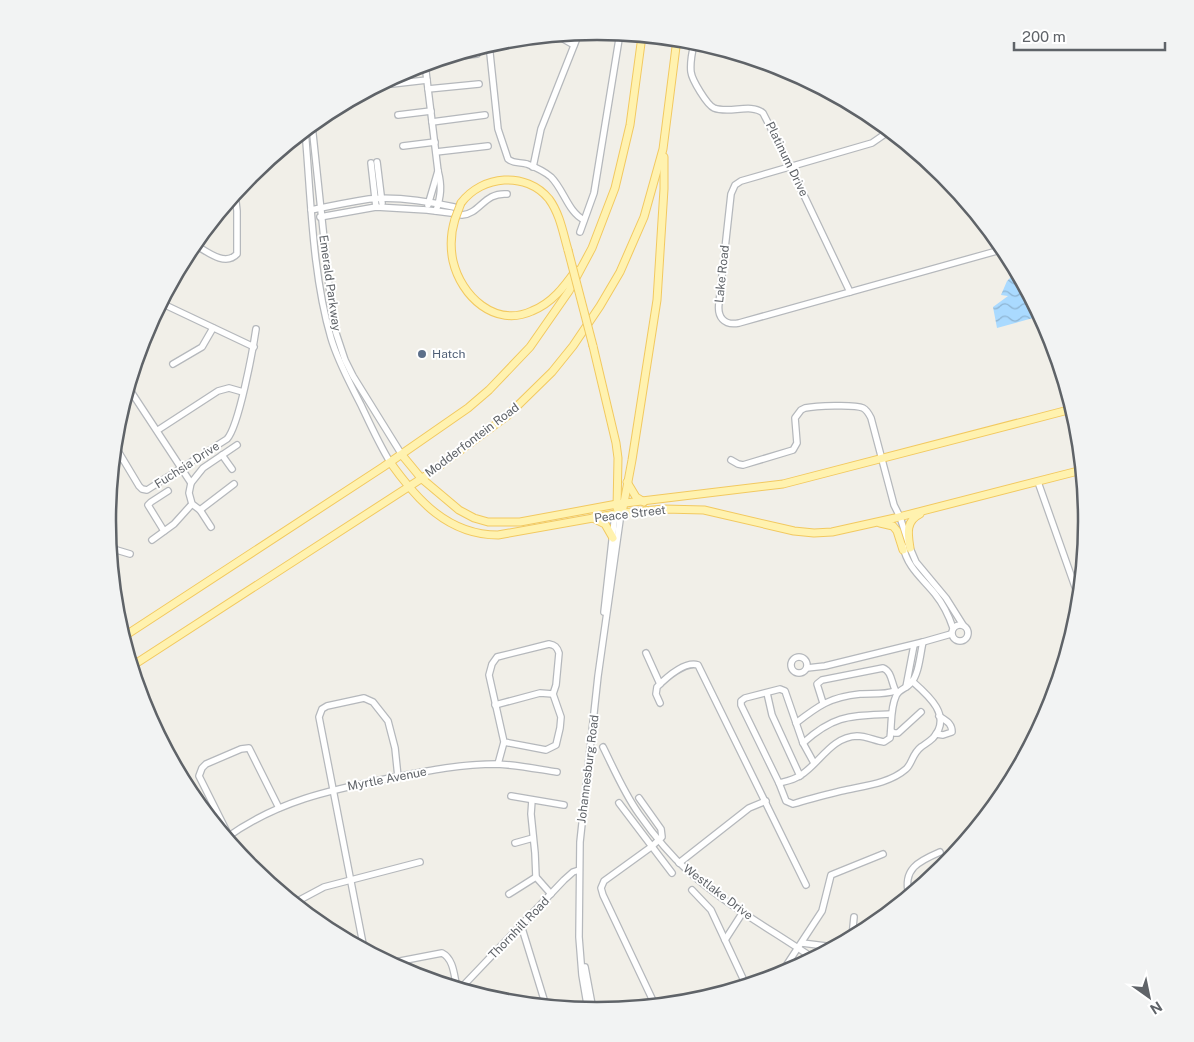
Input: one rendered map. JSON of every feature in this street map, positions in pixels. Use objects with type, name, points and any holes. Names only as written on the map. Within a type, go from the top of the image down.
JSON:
[{"type":"main road","points":[[129,633],[402,455],[468,408],[489,390],[530,347],[569,291],[592,248],[615,188],[630,126],[641,42]]},
{"type":"main road","name":"Modderfontein Road","points":[[138,662],[421,478],[507,416],[552,372],[573,346],[600,306],[620,272],[644,217],[663,149],[676,47]]},
{"type":"main road","points":[[618,514],[632,460],[643,379],[657,300],[664,189],[663,149]]},
{"type":"main road","points":[[592,248],[555,297],[531,312],[518,316],[500,314],[476,302],[458,277],[451,248],[458,211],[472,191],[493,181],[505,179],[526,184],[542,192],[552,204],[558,216],[568,250],[594,346],[616,443],[620,504]]},
{"type":"main road","name":"Peace Street","points":[[421,478],[459,510],[474,518],[488,522],[520,522],[620,504],[782,484],[1065,411]]},
{"type":"main road","points":[[402,455],[421,478]]},
{"type":"main road","name":"Peace Street","points":[[390,462],[408,487],[436,513],[468,532],[483,535],[498,535],[618,514],[664,509],[704,510],[794,531],[814,533],[840,531],[1075,472]]},
{"type":"main road","points":[[627,482],[636,497],[644,502]]},
{"type":"main road","points":[[906,549],[911,521],[916,516],[934,508]]},
{"type":"main road","points":[[593,518],[605,524],[612,538]]},
{"type":"main road","points":[[870,524],[885,523],[893,526],[906,549]]},
{"type":"street","points":[[565,41],[574,45]]},
{"type":"street","points":[[533,167],[541,128],[576,41]]},
{"type":"street","points":[[580,232],[594,193],[619,41]]},
{"type":"street","name":"Platinum Drive","points":[[694,50],[691,72],[708,104],[717,109],[759,109],[770,124],[850,292]]},
{"type":"street","points":[[490,52],[498,129],[510,161],[533,167],[545,173],[562,190],[576,215],[584,220]]},
{"type":"street","points":[[426,72],[442,190],[436,211]]},
{"type":"street","points":[[399,83],[427,80]]},
{"type":"street","points":[[428,90],[479,84]]},
{"type":"street","points":[[398,115],[431,111]]},
{"type":"street","points":[[432,122],[485,115]]},
{"type":"street","name":"Emerald Parkway","points":[[313,133],[333,315],[340,346],[353,376],[402,455]]},
{"type":"street","name":"Lake Road","points":[[884,135],[872,143],[790,166],[741,181],[734,185],[731,194],[719,303],[719,316],[722,320],[729,324],[739,323],[995,250]]},
{"type":"street","name":"Emerald Parkway","points":[[306,138],[311,210],[320,287],[331,340],[345,374],[390,462]]},
{"type":"street","points":[[403,146],[435,142]]},
{"type":"street","points":[[436,152],[488,146]]},
{"type":"street","points":[[374,163],[379,207]]},
{"type":"street","points":[[427,210],[438,171]]},
{"type":"street","points":[[312,218],[379,207],[473,212],[482,202],[491,197],[507,194]]},
{"type":"street","points":[[311,210],[378,199],[429,202],[458,211]]},
{"type":"street","points":[[201,248],[224,260],[230,260],[237,254],[236,202]]},
{"type":"street","points":[[167,306],[254,347]]},
{"type":"street","points":[[173,364],[202,347],[213,328]]},
{"type":"street","name":"Fuchsia Drive","points":[[120,455],[139,486],[144,490],[151,489],[221,443],[231,434],[254,347],[256,329]]},
{"type":"street","points":[[158,430],[218,390],[229,388],[243,392]]},
{"type":"street","points":[[133,395],[192,483]]},
{"type":"street","points":[[731,460],[743,465],[793,450],[797,443],[795,418],[800,410],[849,406],[862,407],[869,413],[897,517],[906,549],[913,570],[940,601],[956,640],[964,640],[968,633],[966,628],[946,598],[906,549]]},
{"type":"street","points":[[211,527],[200,510],[192,504],[189,494],[192,483],[203,468],[237,445]]},
{"type":"street","points":[[222,455],[232,469]]},
{"type":"street","points":[[1038,482],[1074,584]]},
{"type":"street","points":[[200,510],[234,484]]},
{"type":"street","points":[[164,531],[148,505],[168,490]]},
{"type":"street","points":[[152,540],[180,518],[192,504]]},
{"type":"street","name":"Johannesburg Road","points":[[605,629],[604,612],[612,538],[618,514]]},
{"type":"street","name":"Johannesburg Road","points":[[587,1002],[580,953],[579,870],[581,820],[618,514]]},
{"type":"street","points":[[117,550],[130,554]]},
{"type":"street","points":[[807,668],[825,666],[923,642],[952,631],[957,625],[963,625]]},
{"type":"street","points":[[796,723],[823,703],[851,695],[896,692],[906,688],[912,681],[916,671],[923,642]]},
{"type":"street","points":[[498,764],[504,742],[489,675],[490,668],[497,657],[549,644],[556,646],[559,653],[554,694],[561,722],[556,745],[546,750],[504,742]]},
{"type":"street","points":[[906,688],[914,644]]},
{"type":"street","points":[[646,653],[660,684]]},
{"type":"street","points":[[660,703],[655,690],[660,684],[691,664],[701,668],[806,885]]},
{"type":"street","points":[[779,783],[800,776],[827,750],[849,737],[866,737],[884,742],[890,738],[891,714],[896,692],[889,672],[882,668],[822,680],[817,684],[823,703]]},
{"type":"street","points":[[814,764],[803,743],[785,691],[780,689],[745,698],[741,701],[741,705],[786,801],[793,804],[886,780],[907,768],[913,755],[920,747],[932,740],[940,725],[939,716],[932,699],[912,681]]},
{"type":"street","points":[[766,693],[772,714],[800,776]]},
{"type":"street","points":[[495,704],[540,694],[554,694]]},
{"type":"street","points":[[362,941],[318,717],[319,713],[327,706],[364,698],[373,702],[388,721],[395,748],[398,777]]},
{"type":"street","points":[[891,731],[898,733],[921,712]]},
{"type":"street","points":[[803,743],[816,731],[838,719],[849,716],[891,714]]},
{"type":"street","points":[[936,734],[943,735],[952,732],[952,727],[949,723],[939,716]]},
{"type":"street","name":"Westlake Drive","points":[[603,746],[631,801],[680,863],[704,884],[743,912],[800,945],[821,946]]},
{"type":"street","points":[[220,821],[200,776],[202,768],[206,764],[241,749],[249,748],[279,808]]},
{"type":"street","name":"Myrtle Avenue","points":[[232,834],[248,823],[279,808],[333,790],[449,766],[498,764],[558,772]]},
{"type":"street","points":[[511,796],[564,804]]},
{"type":"street","points":[[639,798],[663,834],[660,840],[604,881],[601,888],[652,999]]},
{"type":"street","points":[[532,800],[530,814],[536,877],[551,894]]},
{"type":"street","points":[[680,863],[749,808],[766,802]]},
{"type":"street","points":[[619,803],[672,873]]},
{"type":"street","points":[[515,843],[533,838]]},
{"type":"street","points":[[907,889],[908,876],[915,865],[925,858],[940,852]]},
{"type":"street","points":[[789,961],[822,911],[831,875],[883,854]]},
{"type":"street","points":[[300,899],[324,887],[420,862]]},
{"type":"street","name":"Thornhill Road","points":[[463,983],[573,872],[579,870]]},
{"type":"street","points":[[508,894],[536,877]]},
{"type":"street","points":[[692,890],[711,910],[743,979]]},
{"type":"street","name":"Johannesburg Road","points":[[580,910],[585,969],[591,1002]]},
{"type":"street","points":[[725,940],[743,912]]},
{"type":"street","points":[[853,928],[854,917]]},
{"type":"street","points":[[521,925],[544,999]]},
{"type":"street","points":[[800,945],[808,953]]},
{"type":"street","points":[[403,961],[442,953],[450,959],[456,980]]},
{"type":"water","points":[[1011,277],[1033,318],[997,328],[993,307],[1008,296],[1001,295],[1007,281]]},
{"type":"place","name":"Hatch","points":[[422,354]]}]
